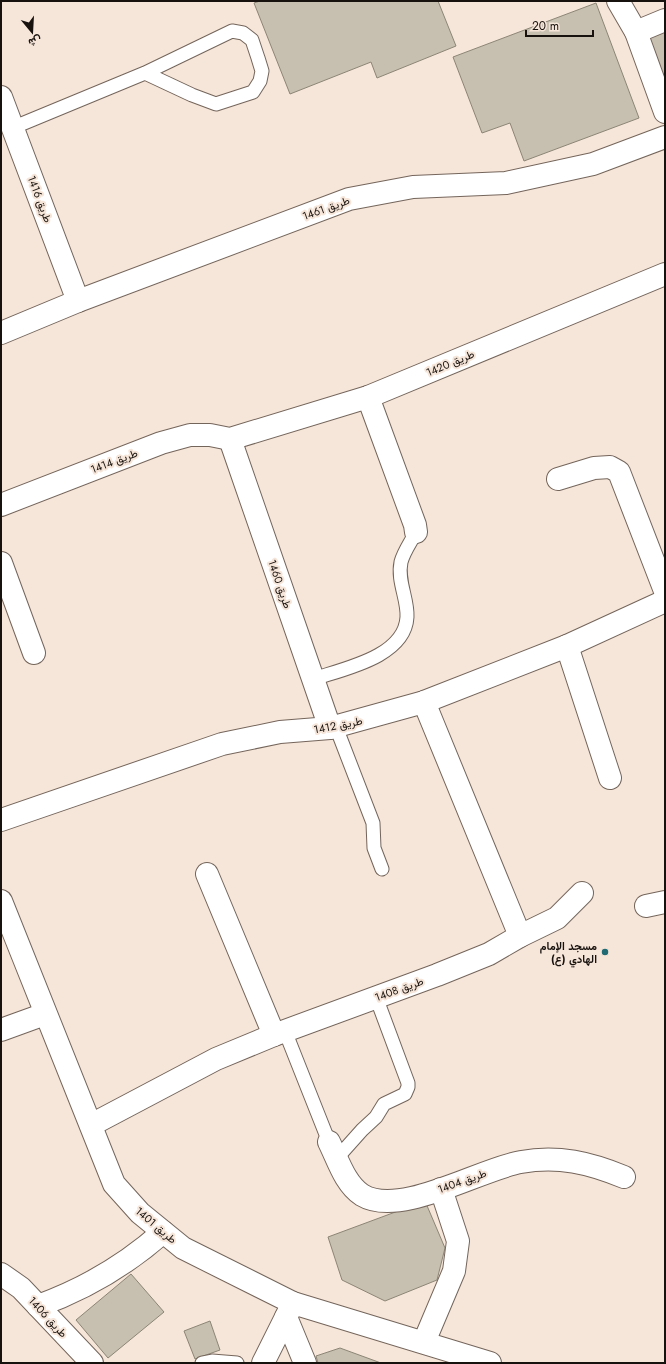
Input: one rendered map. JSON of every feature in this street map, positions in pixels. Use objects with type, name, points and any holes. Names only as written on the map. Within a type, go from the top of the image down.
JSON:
[{"type":"street","points":[[618,1],[636,32],[665,112]]},
{"type":"street","points":[[636,32],[665,20]]},
{"type":"street","name":"طريق 1416","points":[[1,98],[78,301]]},
{"type":"street","name":"طريق 1461","points":[[1,332],[78,301],[349,199],[413,187],[506,183],[593,164],[665,137]]},
{"type":"street","name":"طريق 1420","points":[[230,439],[368,397],[665,274]]},
{"type":"street","points":[[368,397],[415,525],[416,532]]},
{"type":"street","name":"طريق 1414","points":[[1,505],[161,443],[190,435],[210,435],[230,439]]},
{"type":"street","name":"طريق 1460","points":[[230,439],[313,679],[333,728]]},
{"type":"street","points":[[558,479],[594,468],[610,467],[619,472],[665,591]]},
{"type":"street","points":[[1,563],[34,653]]},
{"type":"street","name":"طريق 1412","points":[[1,820],[222,744],[280,732],[333,728],[424,702],[567,646],[665,601]]},
{"type":"street","points":[[567,646],[610,778]]},
{"type":"street","points":[[424,702],[520,936]]},
{"type":"street","points":[[207,874],[279,1033]]},
{"type":"street","name":"طريق 1408","points":[[91,1125],[216,1059],[279,1033],[489,954],[520,936],[557,918],[582,893]]},
{"type":"street","name":"طريق 1401","points":[[1,901],[114,1184],[140,1213],[184,1248],[290,1310],[424,1342],[490,1363]]},
{"type":"street","points":[[1,1030],[45,1014]]},
{"type":"street","name":"طريق 1404","points":[[333,1150],[354,1188],[372,1200],[383,1202],[394,1202],[441,1189],[514,1164],[547,1159],[574,1160],[600,1167],[624,1177]]},
{"type":"street","points":[[424,1342],[454,1271],[458,1241],[441,1189]]},
{"type":"street","points":[[38,1306],[61,1298],[105,1276],[140,1252],[163,1232]]},
{"type":"street","name":"طريق 1406","points":[[1,1274],[21,1288],[92,1363]]},
{"type":"street","points":[[263,1363],[290,1310]]},
{"type":"street","points":[[290,1310],[305,1363]]},
{"type":"lane","points":[[12,128],[145,73],[232,31],[243,33],[252,40],[262,71],[260,81],[253,92],[216,104],[192,95],[145,73]]},
{"type":"lane","points":[[313,679],[378,655],[391,648],[401,636],[407,617],[400,568],[404,555],[416,532]]},
{"type":"lane","points":[[333,728],[373,823],[374,848],[382,869]]},
{"type":"lane","points":[[279,1033],[333,1150],[362,1130],[376,1117],[384,1104],[408,1090],[408,1082],[376,997]]},
{"type":"lane","points":[[202,1363],[217,1361],[237,1363]]},
{"type":"building","points":[[260,1],[438,1],[456,46],[377,78],[371,62],[290,94],[254,3]]},
{"type":"building","points":[[596,3],[639,118],[524,161],[510,123],[482,133],[453,57]]},
{"type":"building","points":[[665,28],[665,80],[648,34]]},
{"type":"building","points":[[425,1201],[445,1248],[437,1280],[385,1301],[342,1280],[328,1237]]},
{"type":"building","points":[[131,1274],[164,1312],[108,1358],[76,1320]]},
{"type":"building","points":[[210,1321],[220,1350],[195,1359],[184,1331]]},
{"type":"building","points":[[340,1348],[381,1363],[318,1363],[316,1356]]},
{"type":"place","name":"مسجد الإمام الهادي (ع)","points":[[605,952]]}]
